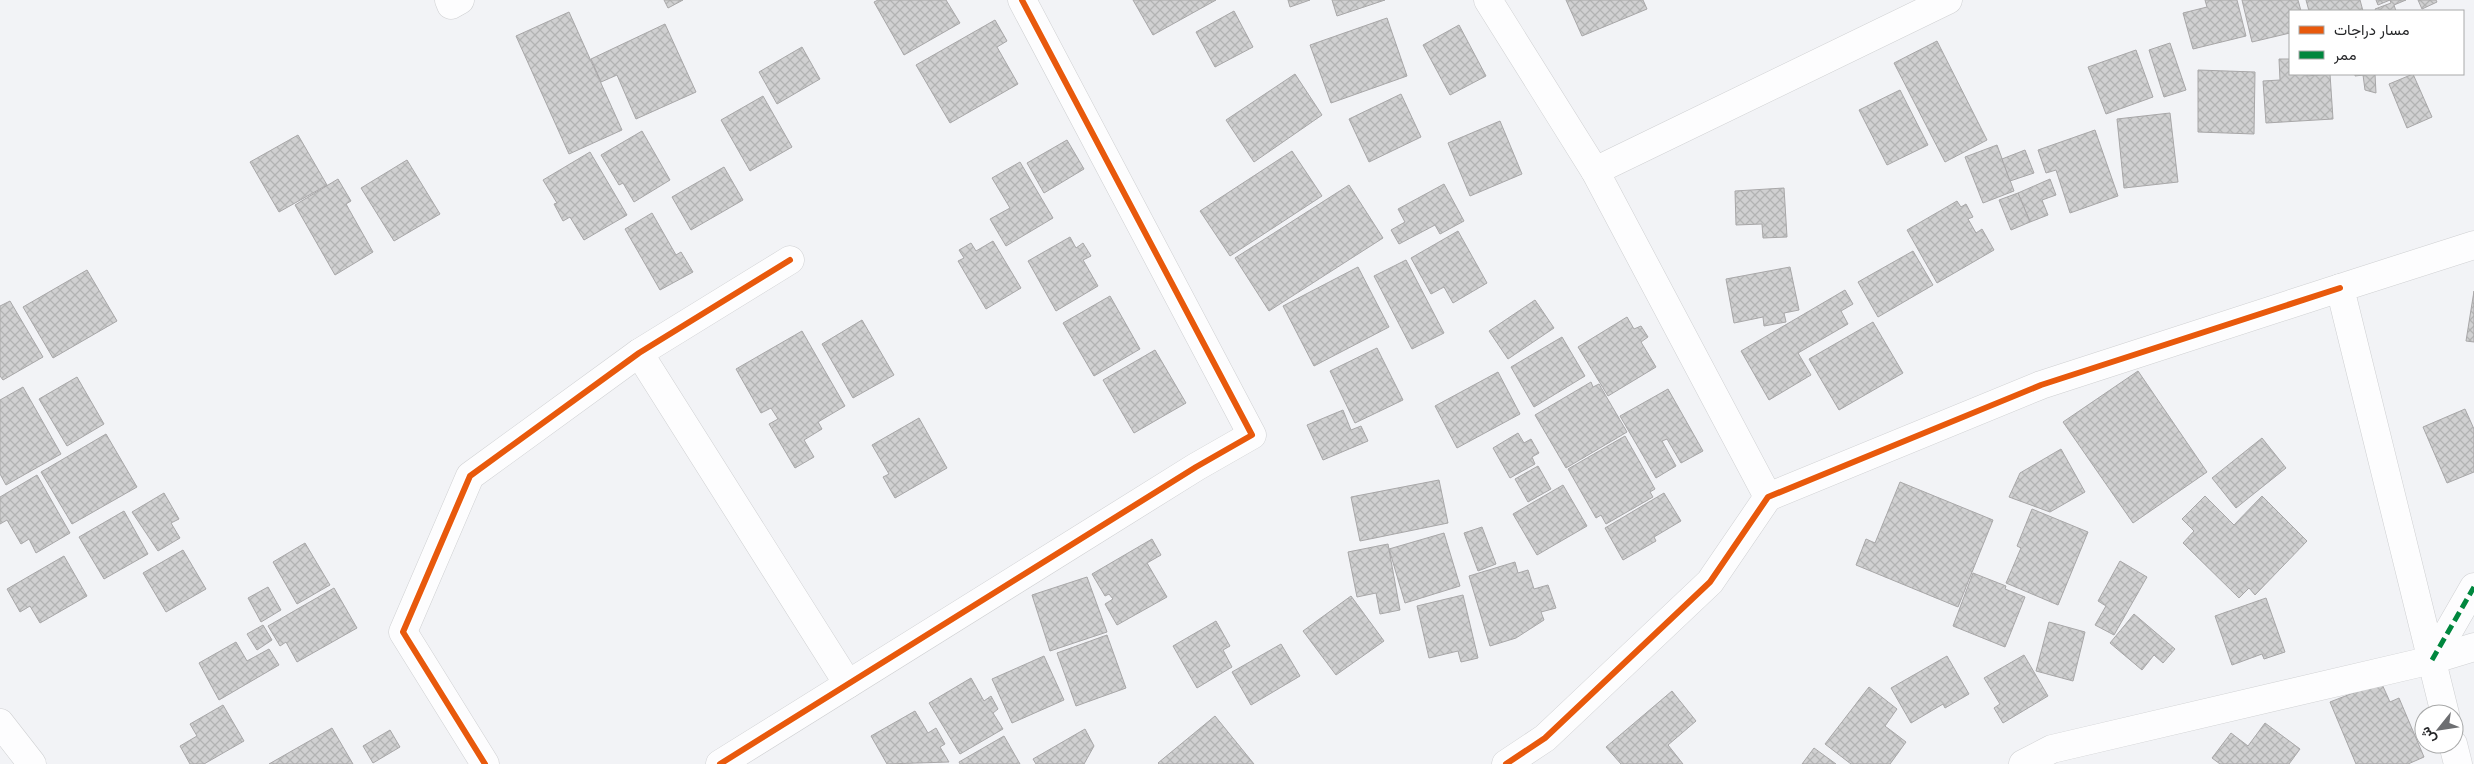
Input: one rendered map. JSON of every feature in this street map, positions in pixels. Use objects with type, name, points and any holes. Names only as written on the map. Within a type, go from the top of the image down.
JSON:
[{"type":"street","points":[[449,0],[451,5],[460,0]]},
{"type":"street","points":[[720,764],[1196,467],[1252,435],[1022,0]]},
{"type":"street","points":[[1488,0],[1595,171],[1768,497]]},
{"type":"street","points":[[1595,171],[1916,7],[1948,0]]},
{"type":"street","points":[[1506,764],[1545,738],[1710,582],[1768,497],[2041,385],[2474,245]]},
{"type":"street","points":[[485,764],[403,632],[470,476],[639,353],[790,260]]},
{"type":"street","points":[[2340,288],[2443,704]]},
{"type":"street","points":[[639,353],[848,684]]},
{"type":"street","points":[[2432,660],[2474,587]]},
{"type":"street","points":[[2023,764],[2432,660],[2474,647]]},
{"type":"street","points":[[0,723],[32,764]]},
{"type":"building","points":[[664,0],[683,0],[668,8]]},
{"type":"building","points":[[878,0],[946,0],[960,23],[904,55],[874,2]]},
{"type":"building","points":[[1133,0],[1216,0],[1153,35]]},
{"type":"building","points":[[1288,0],[1310,0],[1290,7]]},
{"type":"building","points":[[1332,0],[1385,0],[1337,16]]},
{"type":"building","points":[[1566,0],[1643,0],[1647,9],[1582,36]]},
{"type":"building","points":[[2205,0],[2237,0],[2246,36],[2193,49],[2183,13],[2207,7]]},
{"type":"building","points":[[2242,0],[2298,0],[2301,10],[2289,10],[2289,33],[2252,42]]},
{"type":"building","points":[[2306,0],[2360,0],[2363,10],[2309,10]]},
{"type":"building","points":[[2376,0],[2390,0],[2378,5]]},
{"type":"building","points":[[2390,0],[2406,0],[2394,5],[2396,10],[2375,9],[2391,3]]},
{"type":"building","points":[[2418,0],[2436,0],[2437,2],[2422,9]]},
{"type":"building","points":[[1234,11],[1253,47],[1215,67],[1196,32]]},
{"type":"building","points":[[569,12],[622,130],[569,154],[516,36]]},
{"type":"building","points":[[1387,18],[1407,76],[1331,103],[1310,45]]},
{"type":"building","points":[[995,20],[1007,41],[997,47],[1018,84],[950,123],[916,65]]},
{"type":"building","points":[[665,24],[696,92],[636,119],[617,75],[601,82],[591,59]]},
{"type":"building","points":[[1459,25],[1486,76],[1450,95],[1423,45]]},
{"type":"building","points":[[1937,41],[1987,140],[1945,162],[1894,63]]},
{"type":"building","points":[[2170,43],[2186,90],[2164,97],[2149,50]]},
{"type":"building","points":[[802,47],[820,79],[777,104],[759,72]]},
{"type":"building","points":[[2136,50],[2153,97],[2106,114],[2088,67]]},
{"type":"building","points":[[2279,59],[2289,59],[2289,75],[2330,75],[2333,119],[2266,123],[2263,81],[2280,80]]},
{"type":"building","points":[[2198,70],[2255,72],[2254,134],[2198,132]]},
{"type":"building","points":[[1295,74],[1322,115],[1254,162],[1226,120]]},
{"type":"building","points":[[2363,75],[2375,75],[2376,93],[2365,90]]},
{"type":"building","points":[[2413,75],[2432,117],[2407,128],[2389,84]]},
{"type":"building","points":[[1900,90],[1928,145],[1887,165],[1859,110]]},
{"type":"building","points":[[1401,94],[1421,137],[1369,162],[1349,119]]},
{"type":"building","points":[[763,96],[792,147],[750,171],[721,120]]},
{"type":"building","points":[[2170,113],[2178,182],[2124,188],[2117,119]]},
{"type":"building","points":[[1500,121],[1522,174],[1470,196],[1448,143]]},
{"type":"building","points":[[2095,130],[2118,196],[2070,213],[2056,170],[2046,173],[2038,150]]},
{"type":"building","points":[[642,131],[670,180],[634,202],[623,183],[619,185],[601,155]]},
{"type":"building","points":[[298,135],[327,185],[279,212],[250,162]]},
{"type":"building","points":[[1067,140],[1084,169],[1044,193],[1027,163]]},
{"type":"building","points":[[1997,145],[2014,191],[1983,203],[1965,157]]},
{"type":"building","points":[[2025,150],[2034,173],[2010,181],[2002,159]]},
{"type":"building","points":[[1292,151],[1322,196],[1230,256],[1200,211]]},
{"type":"building","points":[[590,152],[627,215],[584,240],[570,217],[563,221],[554,204],[557,203],[543,180]]},
{"type":"building","points":[[407,160],[440,214],[394,241],[361,188]]},
{"type":"building","points":[[1020,162],[1053,218],[1006,246],[990,219],[1010,208],[992,178]]},
{"type":"building","points":[[724,167],[743,200],[691,230],[672,197]]},
{"type":"building","points":[[338,179],[351,201],[346,204],[373,252],[335,275],[295,205]]},
{"type":"building","points":[[2050,179],[2056,195],[2042,200],[2048,215],[2030,222],[2018,193]]},
{"type":"building","points":[[1444,184],[1464,221],[1440,234],[1435,225],[1399,244],[1391,230],[1405,222],[1398,209]]},
{"type":"building","points":[[1349,185],[1383,238],[1269,311],[1235,258]]},
{"type":"building","points":[[1784,188],[1787,237],[1763,238],[1762,224],[1736,225],[1735,191]]},
{"type":"building","points":[[2018,193],[2030,222],[2011,230],[1999,200]]},
{"type":"building","points":[[1957,201],[1961,207],[1966,204],[1973,217],[1968,219],[1976,233],[1982,229],[1994,250],[1937,283],[1907,230]]},
{"type":"building","points":[[652,213],[676,255],[681,252],[693,272],[660,290],[625,229]]},
{"type":"building","points":[[1458,231],[1487,283],[1453,303],[1444,287],[1431,294],[1411,258]]},
{"type":"building","points":[[1070,237],[1076,248],[1083,243],[1091,256],[1083,260],[1098,286],[1056,311],[1028,261]]},
{"type":"building","points":[[993,241],[1021,288],[986,309],[958,261],[964,258],[959,250],[971,243],[976,251]]},
{"type":"building","points":[[1913,251],[1933,285],[1878,317],[1858,282]]},
{"type":"building","points":[[1406,260],[1444,333],[1412,349],[1374,276]]},
{"type":"building","points":[[1358,267],[1389,327],[1314,366],[1283,306]]},
{"type":"building","points":[[1790,267],[1799,310],[1784,313],[1786,322],[1764,326],[1763,317],[1734,323],[1726,279]]},
{"type":"building","points":[[87,270],[117,321],[53,358],[23,307]]},
{"type":"building","points":[[1845,290],[1853,304],[1841,311],[1848,324],[1798,353],[1811,375],[1769,400],[1741,351]]},
{"type":"building","points":[[2474,291],[2474,342],[2466,341]]},
{"type":"building","points":[[1110,296],[1140,349],[1094,376],[1063,323]]},
{"type":"building","points":[[1535,300],[1554,328],[1508,359],[1489,331]]},
{"type":"building","points":[[10,301],[43,357],[3,380],[0,376],[0,306]]},
{"type":"building","points":[[1627,317],[1634,329],[1641,326],[1648,337],[1641,342],[1656,367],[1608,396],[1578,347]]},
{"type":"building","points":[[862,320],[894,375],[853,398],[822,344]]},
{"type":"building","points":[[1873,322],[1903,373],[1839,410],[1809,359]]},
{"type":"building","points":[[802,331],[845,406],[818,422],[822,429],[804,440],[814,457],[795,468],[769,424],[778,419],[771,408],[761,413],[736,369]]},
{"type":"building","points":[[1562,337],[1585,376],[1534,407],[1511,367]]},
{"type":"building","points":[[1377,348],[1403,400],[1355,423],[1330,371]]},
{"type":"building","points":[[1155,350],[1186,403],[1134,433],[1103,380]]},
{"type":"building","points":[[2138,371],[2207,472],[2133,523],[2063,422]]},
{"type":"building","points":[[1498,372],[1520,414],[1457,448],[1435,406]]},
{"type":"building","points":[[77,377],[104,424],[67,446],[39,399]]},
{"type":"building","points":[[1591,382],[1593,387],[1599,384],[1627,432],[1566,468],[1535,415]]},
{"type":"building","points":[[23,387],[61,454],[6,485],[0,474],[0,400]]},
{"type":"building","points":[[1668,389],[1703,451],[1681,463],[1667,439],[1662,441],[1676,466],[1656,478],[1620,416]]},
{"type":"building","points":[[2465,409],[2474,429],[2474,472],[2447,483],[2423,427]]},
{"type":"building","points":[[1343,410],[1351,430],[1361,426],[1368,441],[1323,460],[1307,425]]},
{"type":"building","points":[[919,418],[947,468],[895,498],[883,477],[889,474],[872,445]]},
{"type":"building","points":[[1518,433],[1524,443],[1531,439],[1539,453],[1532,457],[1535,464],[1510,478],[1493,448]]},
{"type":"building","points":[[106,434],[137,487],[72,524],[41,472]]},
{"type":"building","points":[[1625,436],[1655,489],[1650,492],[1653,497],[1606,524],[1601,515],[1596,518],[1568,469]]},
{"type":"building","points":[[2262,438],[2286,468],[2236,508],[2212,478]]},
{"type":"building","points":[[2061,449],[2085,492],[2050,512],[2009,497],[2020,473]]},
{"type":"building","points":[[1538,466],[1551,489],[1528,502],[1515,479]]},
{"type":"building","points":[[37,475],[70,533],[36,553],[29,539],[21,544],[7,520],[0,524],[0,497]]},
{"type":"building","points":[[1439,480],[1448,523],[1360,541],[1351,497]]},
{"type":"building","points":[[1900,482],[1993,520],[1958,607],[1856,565],[1866,539],[1875,543]]},
{"type":"building","points":[[1563,485],[1587,526],[1537,555],[1513,514]]},
{"type":"building","points":[[164,493],[179,519],[171,523],[180,538],[158,551],[132,512]]},
{"type":"building","points":[[1664,493],[1681,521],[1654,537],[1656,541],[1623,560],[1605,528]]},
{"type":"building","points":[[2205,496],[2234,525],[2262,496],[2307,541],[2255,595],[2249,588],[2239,598],[2183,543],[2194,531],[2182,519]]},
{"type":"building","points":[[2032,509],[2088,532],[2058,605],[2006,583],[2021,548],[2017,546]]},
{"type":"building","points":[[124,511],[148,554],[104,579],[79,537]]},
{"type":"building","points":[[1482,527],[1496,564],[1478,571],[1464,533]]},
{"type":"building","points":[[1444,533],[1460,586],[1405,603],[1389,549]]},
{"type":"building","points":[[1152,539],[1161,555],[1147,563],[1167,597],[1117,625],[1105,604],[1113,599],[1109,594],[1105,596],[1092,574]]},
{"type":"building","points":[[305,543],[330,585],[297,604],[273,562]]},
{"type":"building","points":[[1388,544],[1400,610],[1380,614],[1376,593],[1357,597],[1348,552]]},
{"type":"building","points":[[183,550],[206,589],[166,612],[143,573]]},
{"type":"building","points":[[64,556],[87,596],[40,623],[30,606],[20,612],[7,589]]},
{"type":"building","points":[[2120,561],[2147,577],[2114,635],[2095,625],[2106,606],[2098,601]]},
{"type":"building","points":[[1515,562],[1518,573],[1528,570],[1534,589],[1548,585],[1556,608],[1541,612],[1544,620],[1516,638],[1490,646],[1469,576]]},
{"type":"building","points":[[1973,573],[2006,586],[2005,589],[2025,597],[2005,647],[1953,626]]},
{"type":"building","points":[[1087,577],[1107,632],[1050,651],[1032,595]]},
{"type":"building","points":[[268,587],[281,610],[261,622],[248,598]]},
{"type":"building","points":[[334,588],[357,628],[297,662],[286,642],[280,646],[268,626]]},
{"type":"building","points":[[1463,595],[1478,658],[1461,662],[1458,651],[1429,658],[1417,606]]},
{"type":"building","points":[[1351,596],[1384,641],[1336,675],[1303,631]]},
{"type":"building","points":[[2266,598],[2285,652],[2264,659],[2262,654],[2232,665],[2215,616]]},
{"type":"building","points":[[2134,614],[2175,649],[2163,663],[2154,655],[2142,670],[2110,643]]},
{"type":"building","points":[[1216,621],[1230,646],[1223,650],[1232,667],[1197,688],[1173,646]]},
{"type":"building","points":[[2049,622],[2085,632],[2073,681],[2036,671]]},
{"type":"building","points":[[263,625],[272,640],[257,650],[247,634]]},
{"type":"building","points":[[1107,635],[1126,688],[1076,706],[1057,653]]},
{"type":"building","points":[[236,642],[247,661],[269,649],[279,665],[219,700],[199,663]]},
{"type":"building","points":[[1281,644],[1300,676],[1251,705],[1232,672]]},
{"type":"building","points":[[2024,655],[2048,696],[2003,723],[1994,708],[2000,704],[1984,678]]},
{"type":"building","points":[[1044,656],[1064,700],[1012,723],[992,679]]},
{"type":"building","points":[[1947,656],[1969,694],[1945,708],[1943,704],[1911,723],[1891,688]]},
{"type":"building","points":[[971,678],[984,701],[991,696],[998,709],[993,713],[1003,729],[960,754],[929,703]]},
{"type":"building","points":[[2381,682],[2390,702],[2399,698],[2414,733],[2414,754],[2423,754],[2424,757],[2408,764],[2356,764],[2330,702]]},
{"type":"building","points":[[1869,687],[1897,709],[1885,726],[1906,742],[1890,764],[1851,764],[1825,744]]},
{"type":"building","points":[[1672,691],[1696,721],[1668,745],[1683,764],[1621,764],[1606,747]]},
{"type":"building","points":[[223,705],[244,741],[204,764],[190,764],[180,746],[197,736],[190,724]]},
{"type":"building","points":[[915,711],[928,733],[936,728],[945,744],[940,747],[949,762],[887,764],[871,736]]},
{"type":"building","points":[[1215,716],[1254,764],[1158,763]]},
{"type":"building","points":[[2265,723],[2300,749],[2289,764],[2220,764],[2212,758],[2231,733],[2248,746]]},
{"type":"building","points":[[332,728],[353,764],[269,764]]},
{"type":"building","points":[[1085,729],[1094,746],[1084,764],[1036,764],[1033,759]]},
{"type":"building","points":[[390,730],[400,747],[373,763],[363,746]]},
{"type":"building","points":[[1004,736],[1020,764],[960,764],[959,762]]},
{"type":"building","points":[[1814,748],[1836,764],[1802,764]]},
{"type":"marked path","points":[[2432,660],[2474,587]]},
{"type":"cycle path","points":[[720,764],[1196,467],[1252,435],[1022,0]]},
{"type":"cycle path","points":[[485,764],[403,632],[470,476],[639,353],[790,260]]},
{"type":"cycle path","points":[[1506,764],[1545,738],[1710,582],[1768,497],[2041,385],[2340,288]]}]
